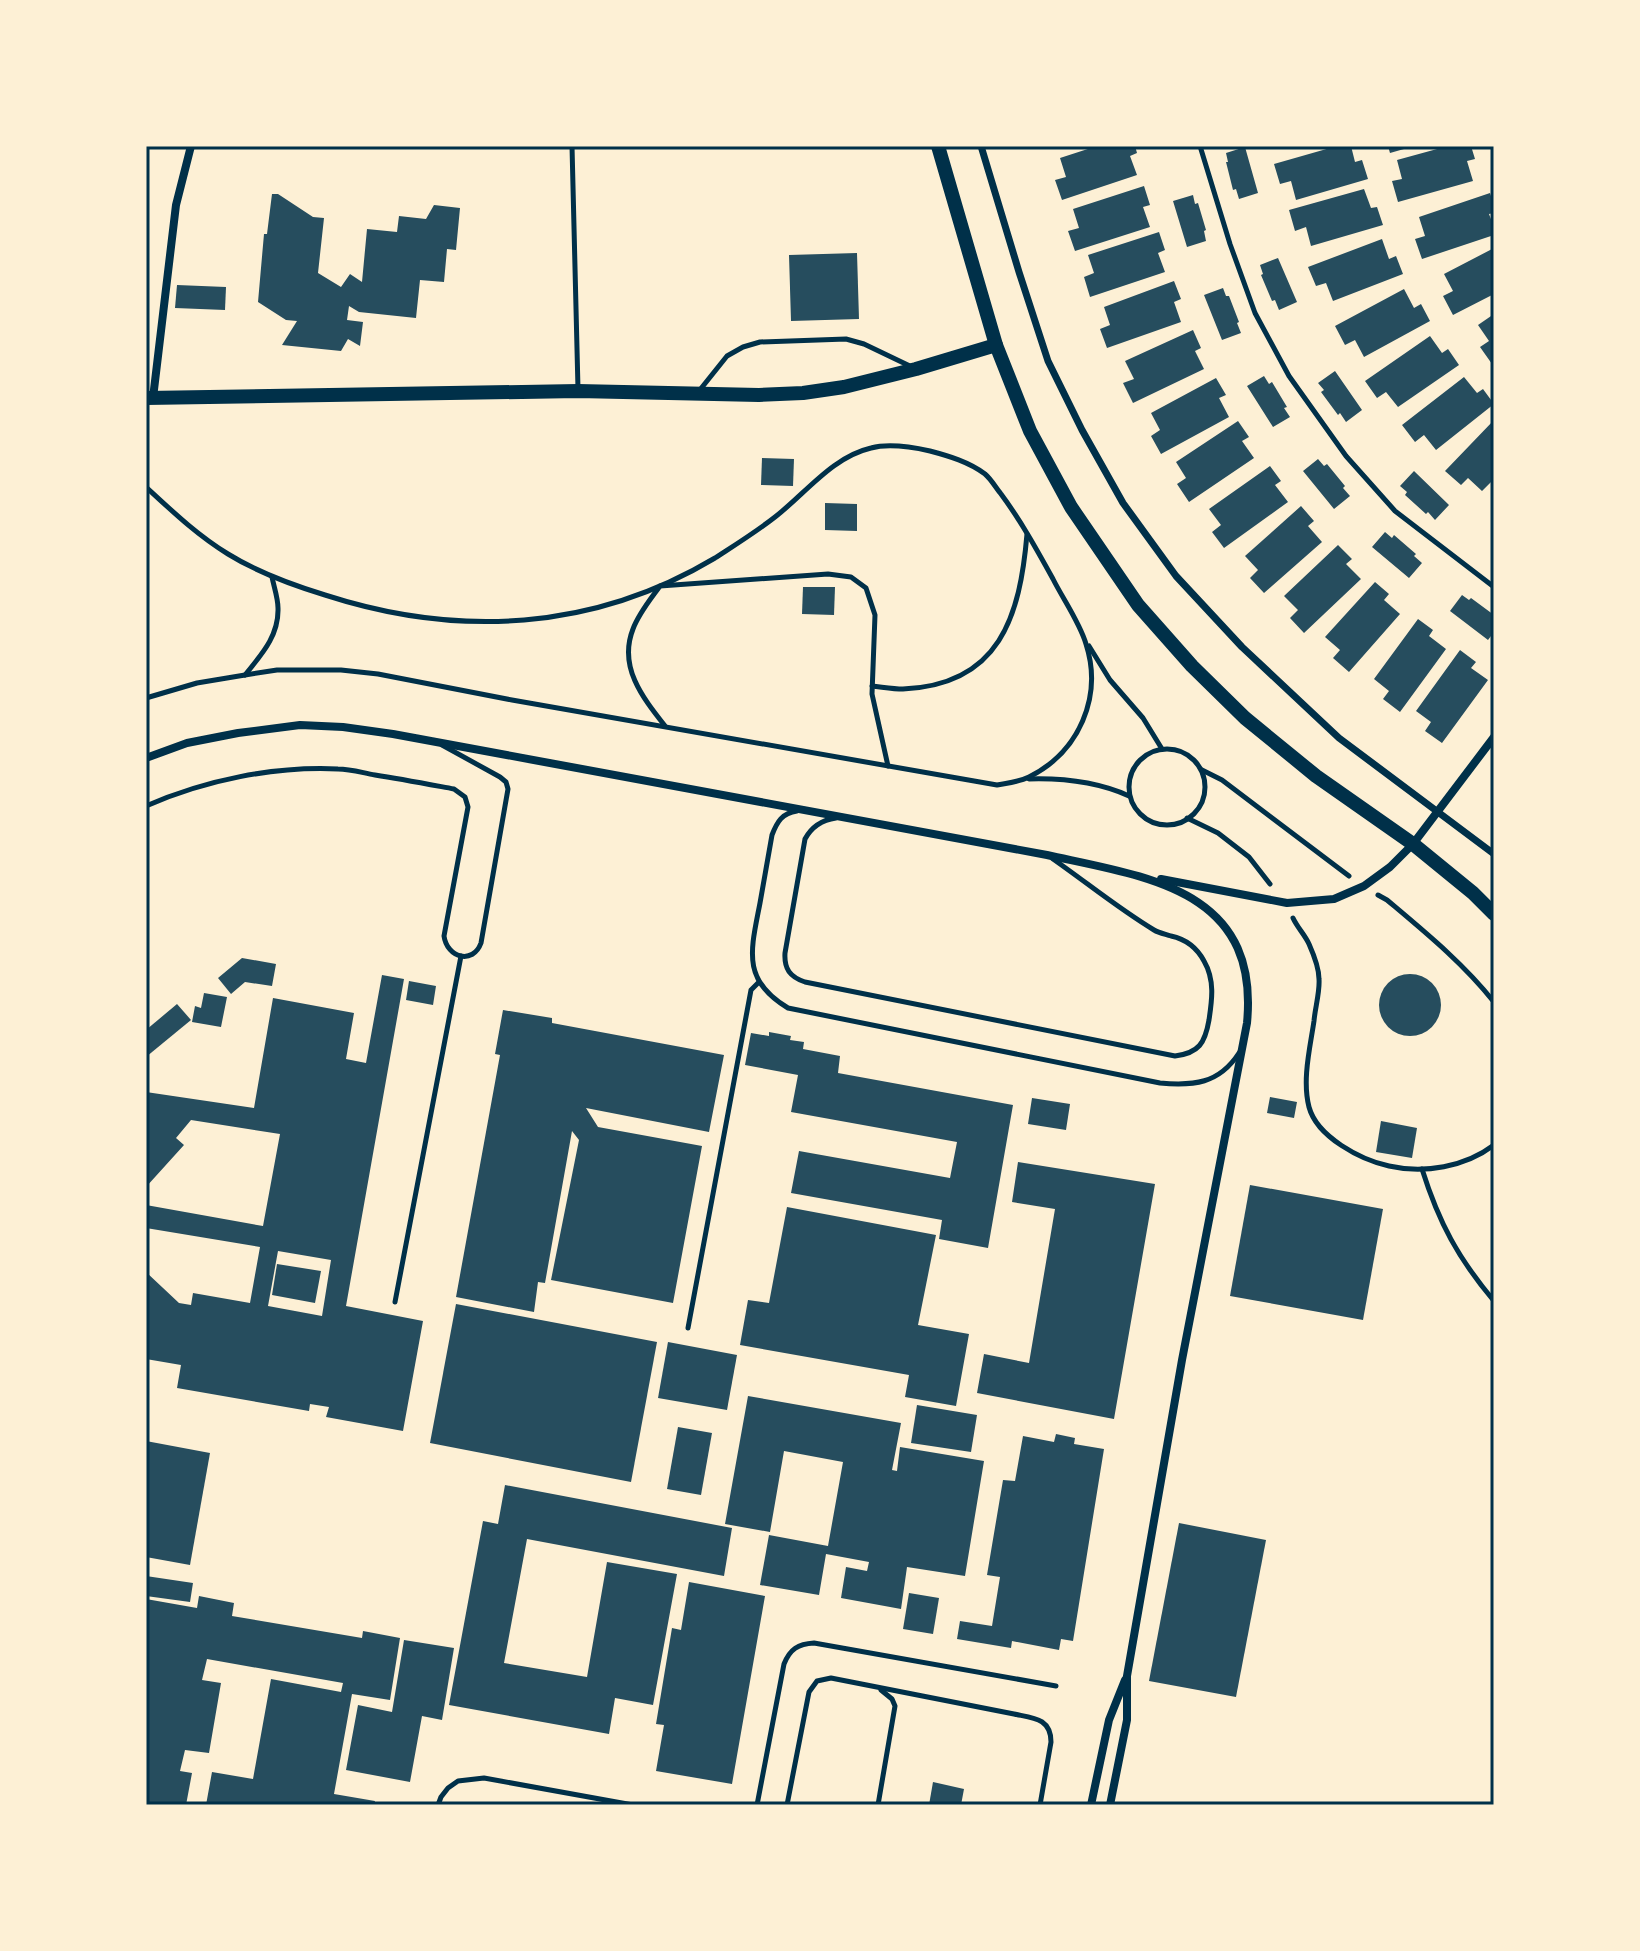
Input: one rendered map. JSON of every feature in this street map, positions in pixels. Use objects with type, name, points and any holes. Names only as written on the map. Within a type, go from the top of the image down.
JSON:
[{"type":"street","points":[[191,146],[176,205],[150,398],[578,391],[803,393],[844,387],[996,345]]},
{"type":"street","points":[[938,146],[996,345],[1030,431],[1064,494],[1138,605],[1192,666],[1245,718],[1316,776],[1413,844],[1494,914]]},
{"type":"street","points":[[981,146],[1048,361],[1123,503],[1176,576],[1242,647],[1339,738],[1494,854]]},
{"type":"street","points":[[146,758],[199,741],[238,733],[300,725],[343,727],[433,740],[1287,903],[1334,899],[1364,886],[1390,867],[1413,844],[1494,737]]},
{"type":"street","points":[[1110,1805],[1127,1720],[1127,1676],[1249,1003],[1244,966],[1236,945],[1221,921],[1201,903],[1177,889],[1130,873]]},
{"type":"street","points":[[1091,1805],[1109,1720],[1127,1676]]},
{"type":"lane","points":[[572,146],[578,391]]},
{"type":"lane","points":[[1200,146],[1255,313],[1289,376],[1346,456],[1395,511],[1494,587]]},
{"type":"lane","points":[[697,394],[727,356],[760,342],[846,339],[864,344],[916,369]]},
{"type":"lane","points":[[146,806],[184,791],[276,771],[341,769],[454,789],[465,797],[468,807],[444,936],[448,949],[461,956],[474,953],[481,943],[508,789],[500,777],[433,740]]},
{"type":"lane","points":[[806,810],[789,812],[777,822],[752,944],[752,958],[759,981],[766,992],[788,1008],[1160,1083],[1196,1085],[1224,1071],[1243,1048]]},
{"type":"lane","points":[[845,818],[819,823],[805,839],[785,953],[788,972],[796,979],[1175,1056],[1196,1050],[1207,1031],[1213,992],[1210,974],[1196,949],[1184,940],[1157,932],[1047,855]]},
{"type":"lane","points":[[395,1302],[461,956]]},
{"type":"lane","points":[[688,1328],[751,990],[759,981]]},
{"type":"lane","points":[[757,1805],[784,1664],[788,1654],[803,1644],[814,1643],[1056,1686]]},
{"type":"lane","points":[[787,1805],[809,1692],[817,1681],[831,1678],[1044,1722],[1051,1734],[1051,1742],[1040,1805]]},
{"type":"lane","points":[[877,1687],[892,1699],[895,1706],[878,1805]]},
{"type":"lane","points":[[438,1805],[448,1788],[458,1781],[484,1778],[633,1805]]},
{"type":"path","points":[[146,487],[199,534],[230,556],[272,576],[353,604],[451,621],[491,623],[571,614],[660,586],[741,542],[830,469],[870,448],[897,446],[944,454],[972,465],[987,476],[1027,532],[1110,680],[1143,718],[1162,749]]},
{"type":"path","points":[[872,686],[902,689],[933,685],[958,677],[982,662],[1001,639],[1012,617],[1024,571],[1027,532]]},
{"type":"path","points":[[660,586],[828,574],[851,577],[866,588],[875,615],[872,694],[888,766]]},
{"type":"path","points":[[245,675],[266,650],[276,629],[278,607],[272,576]]},
{"type":"path","points":[[660,586],[631,631],[628,658],[634,681],[666,727]]},
{"type":"path","points":[[1026,779],[1049,765],[1067,747],[1083,722],[1091,694],[1092,670],[1086,641]]},
{"type":"path","points":[[146,698],[197,683],[277,670],[341,670],[378,674],[997,785],[1052,778],[1117,790],[1130,796]]},
{"type":"path","points":[[1162,749],[1174,749],[1195,760],[1205,782],[1201,805],[1193,815],[1171,825],[1148,820],[1132,803],[1130,796],[1129,779],[1133,768],[1141,758],[1162,749]]},
{"type":"path","points":[[1187,818],[1218,833],[1249,857],[1287,903],[1309,944],[1319,979],[1307,1081],[1309,1108],[1320,1127],[1342,1146],[1373,1163],[1403,1169],[1454,1165],[1494,1145]]},
{"type":"path","points":[[1422,1169],[1446,1233],[1494,1301]]},
{"type":"building","points":[[1097,146],[1135,146],[1137,153],[1130,156],[1137,175],[1062,200],[1055,180],[1066,177],[1060,158]]},
{"type":"building","points":[[1337,146],[1351,146],[1355,162],[1362,160],[1368,179],[1296,200],[1291,181],[1280,184],[1274,164]]},
{"type":"building","points":[[1388,146],[1411,146],[1411,147],[1390,153]]},
{"type":"building","points":[[1448,146],[1471,146],[1475,159],[1467,161],[1473,181],[1398,202],[1392,181],[1402,179],[1397,160]]},
{"type":"building","points":[[1245,147],[1258,193],[1239,199],[1236,189],[1233,190],[1226,153]]},
{"type":"building","points":[[1144,186],[1150,205],[1143,207],[1150,227],[1075,251],[1068,231],[1079,228],[1073,209]]},
{"type":"building","points":[[1364,189],[1371,208],[1377,207],[1383,225],[1311,246],[1306,227],[1295,231],[1289,210]]},
{"type":"building","points":[[1490,193],[1494,213],[1489,214],[1494,235],[1422,259],[1415,239],[1425,236],[1419,217]]},
{"type":"building","points":[[272,194],[278,194],[313,217],[324,218],[318,273],[341,287],[350,274],[362,282],[367,229],[397,232],[399,216],[426,219],[434,205],[460,208],[456,250],[447,249],[444,282],[420,280],[416,318],[359,312],[349,306],[347,320],[363,322],[360,346],[348,339],[341,351],[282,345],[297,321],[286,320],[258,302],[264,234],[267,234]]},
{"type":"building","points":[[1193,195],[1206,230],[1206,241],[1187,247],[1173,201]]},
{"type":"building","points":[[1159,232],[1165,250],[1158,253],[1165,272],[1090,297],[1084,277],[1094,273],[1088,255]]},
{"type":"building","points":[[1382,239],[1389,259],[1396,256],[1403,274],[1333,301],[1326,283],[1316,286],[1308,267]]},
{"type":"building","points":[[1494,248],[1494,294],[1453,315],[1443,296],[1453,291],[1444,274]]},
{"type":"building","points":[[857,253],[859,319],[791,321],[789,255]]},
{"type":"building","points":[[1278,258],[1297,302],[1279,310],[1261,275],[1260,265]]},
{"type":"building","points":[[1174,281],[1181,299],[1174,302],[1181,322],[1107,348],[1100,329],[1110,325],[1104,307]]},
{"type":"building","points":[[177,285],[226,287],[225,310],[175,308]]},
{"type":"building","points":[[1223,288],[1229,296],[1241,333],[1222,340],[1204,295]]},
{"type":"building","points":[[1404,289],[1414,308],[1421,304],[1430,321],[1364,357],[1355,340],[1345,345],[1335,326]]},
{"type":"building","points":[[1494,314],[1492,364],[1480,347],[1489,341],[1478,325]]},
{"type":"building","points":[[1193,330],[1201,348],[1195,351],[1204,369],[1133,403],[1123,383],[1134,379],[1125,361]]},
{"type":"building","points":[[1430,336],[1442,353],[1448,349],[1459,365],[1398,407],[1386,392],[1377,398],[1365,381]]},
{"type":"building","points":[[1335,371],[1362,410],[1346,422],[1321,392],[1324,390],[1318,383]]},
{"type":"building","points":[[1264,376],[1269,384],[1272,382],[1290,417],[1273,427],[1247,386]]},
{"type":"building","points":[[1464,377],[1477,393],[1483,389],[1494,404],[1436,450],[1424,435],[1415,442],[1402,425]]},
{"type":"building","points":[[1216,378],[1226,395],[1219,398],[1229,417],[1161,454],[1151,436],[1160,430],[1151,413]]},
{"type":"building","points":[[1494,420],[1494,479],[1482,491],[1468,478],[1461,485],[1445,471]]},
{"type":"building","points":[[1238,421],[1249,437],[1242,441],[1254,458],[1189,502],[1177,484],[1186,478],[1176,462]]},
{"type":"building","points":[[762,458],[794,459],[793,486],[761,485]]},
{"type":"building","points":[[1318,459],[1324,466],[1327,464],[1350,496],[1334,509],[1303,471]]},
{"type":"building","points":[[1270,466],[1281,481],[1275,485],[1288,502],[1224,548],[1212,532],[1221,525],[1209,509]]},
{"type":"building","points":[[1414,471],[1449,505],[1435,520],[1405,495],[1407,492],[1400,486]]},
{"type":"building","points":[[825,503],[857,504],[857,531],[825,530]]},
{"type":"building","points":[[1301,506],[1314,521],[1308,526],[1322,542],[1264,593],[1250,578],[1258,570],[1245,556]]},
{"type":"building","points":[[1385,532],[1392,538],[1394,535],[1422,563],[1409,578],[1372,547]]},
{"type":"building","points":[[1338,545],[1352,559],[1346,564],[1361,579],[1304,633],[1290,618],[1298,610],[1284,596]]},
{"type":"building","points":[[1375,582],[1389,594],[1384,600],[1400,614],[1349,672],[1333,658],[1340,650],[1325,637]]},
{"type":"building","points":[[803,587],[835,587],[834,615],[802,614]]},
{"type":"building","points":[[1462,595],[1494,615],[1494,632],[1488,640],[1450,611]]},
{"type":"building","points":[[1418,619],[1433,630],[1429,636],[1446,649],[1400,712],[1383,699],[1389,691],[1374,679]]},
{"type":"building","points":[[1460,650],[1476,662],[1471,668],[1488,680],[1442,743],[1425,731],[1431,722],[1416,711]]},
{"type":"building","points":[[242,958],[276,964],[272,986],[245,982],[231,994],[218,978]]},
{"type":"building","points":[[1404,974],[1416,974],[1432,983],[1439,993],[1439,1017],[1432,1027],[1416,1036],[1404,1036],[1384,1022],[1379,1011],[1379,999],[1393,979]]},
{"type":"building","points":[[382,975],[404,979],[346,1306],[423,1321],[403,1431],[326,1417],[329,1407],[310,1404],[309,1411],[177,1388],[181,1365],[146,1359],[146,1272],[179,1303],[191,1305],[193,1293],[250,1303],[260,1247],[146,1228],[146,1205],[263,1226],[280,1134],[191,1120],[176,1138],[184,1145],[146,1187],[146,1092],[254,1108],[273,998],[354,1013],[346,1059],[366,1063]],"holes":[[[278,1251],[331,1260],[322,1316],[268,1306]]]},
{"type":"building","points":[[409,981],[436,986],[433,1005],[406,1000]]},
{"type":"building","points":[[204,993],[227,997],[221,1027],[192,1022],[195,1006],[201,1008]]},
{"type":"building","points":[[177,1004],[191,1020],[146,1057],[146,1030]]},
{"type":"building","points":[[503,1010],[552,1018],[552,1023],[724,1055],[709,1132],[586,1108],[598,1127],[702,1146],[673,1303],[551,1280],[579,1140],[572,1131],[545,1283],[538,1282],[534,1312],[456,1297],[500,1055],[495,1054]]},
{"type":"building","points":[[769,1032],[804,1042],[803,1049],[840,1056],[838,1073],[1013,1105],[988,1248],[939,1239],[942,1220],[791,1193],[799,1151],[950,1178],[957,1142],[791,1112],[798,1075],[745,1065],[751,1033],[769,1036]]},
{"type":"building","points":[[1270,1097],[1297,1102],[1294,1118],[1267,1113]]},
{"type":"building","points":[[1032,1098],[1070,1104],[1066,1130],[1028,1124]]},
{"type":"building","points":[[1381,1121],[1417,1128],[1412,1158],[1376,1152]]},
{"type":"building","points":[[1018,1162],[1155,1184],[1114,1419],[977,1393],[984,1354],[1029,1363],[1055,1209],[1012,1202]]},
{"type":"building","points":[[1250,1185],[1383,1209],[1363,1320],[1230,1296]]},
{"type":"building","points":[[787,1207],[936,1235],[918,1325],[969,1334],[956,1406],[905,1397],[909,1375],[740,1345],[748,1300],[769,1303]]},
{"type":"building","points":[[277,1264],[321,1271],[315,1303],[272,1295]]},
{"type":"building","points":[[456,1304],[657,1342],[631,1482],[430,1443]]},
{"type":"building","points":[[668,1342],[737,1355],[727,1410],[658,1398]]},
{"type":"building","points":[[748,1396],[901,1423],[892,1470],[897,1471],[900,1447],[984,1461],[965,1576],[907,1567],[901,1609],[841,1598],[846,1567],[867,1571],[869,1562],[826,1554],[819,1595],[760,1585],[769,1535],[828,1546],[843,1462],[784,1451],[770,1532],[725,1524]]},
{"type":"building","points":[[917,1405],[977,1415],[971,1452],[911,1443]]},
{"type":"building","points":[[678,1427],[712,1433],[701,1495],[667,1489]]},
{"type":"building","points":[[1056,1434],[1075,1438],[1074,1444],[1104,1449],[1073,1641],[1061,1639],[1059,1650],[1012,1641],[1011,1648],[957,1639],[960,1621],[992,1626],[1000,1577],[987,1575],[1003,1480],[1015,1481],[1023,1436],[1054,1442]]},
{"type":"building","points":[[146,1441],[210,1453],[190,1565],[146,1557]]},
{"type":"building","points":[[505,1485],[732,1528],[724,1576],[527,1539],[504,1663],[587,1677],[607,1562],[677,1574],[653,1705],[615,1698],[609,1734],[449,1705],[483,1521],[498,1524]]},
{"type":"building","points":[[1179,1523],[1266,1540],[1236,1697],[1149,1681]]},
{"type":"building","points":[[146,1576],[193,1583],[190,1602],[146,1596]]},
{"type":"building","points":[[689,1582],[765,1596],[732,1784],[656,1771],[664,1725],[656,1724],[672,1628],[681,1630]]},
{"type":"building","points":[[909,1593],[939,1598],[933,1634],[903,1629]]},
{"type":"building","points":[[199,1596],[234,1603],[232,1616],[362,1638],[363,1631],[400,1638],[390,1700],[352,1694],[334,1794],[375,1801],[374,1805],[206,1805],[212,1772],[253,1779],[271,1679],[341,1692],[343,1683],[207,1659],[202,1680],[221,1683],[209,1753],[185,1750],[180,1771],[192,1773],[186,1805],[146,1805],[146,1599],[197,1608]]},
{"type":"building","points":[[404,1640],[454,1648],[442,1720],[422,1716],[410,1782],[346,1770],[358,1705],[392,1712]]},
{"type":"building","points":[[933,1782],[964,1789],[961,1805],[929,1805]]}]
